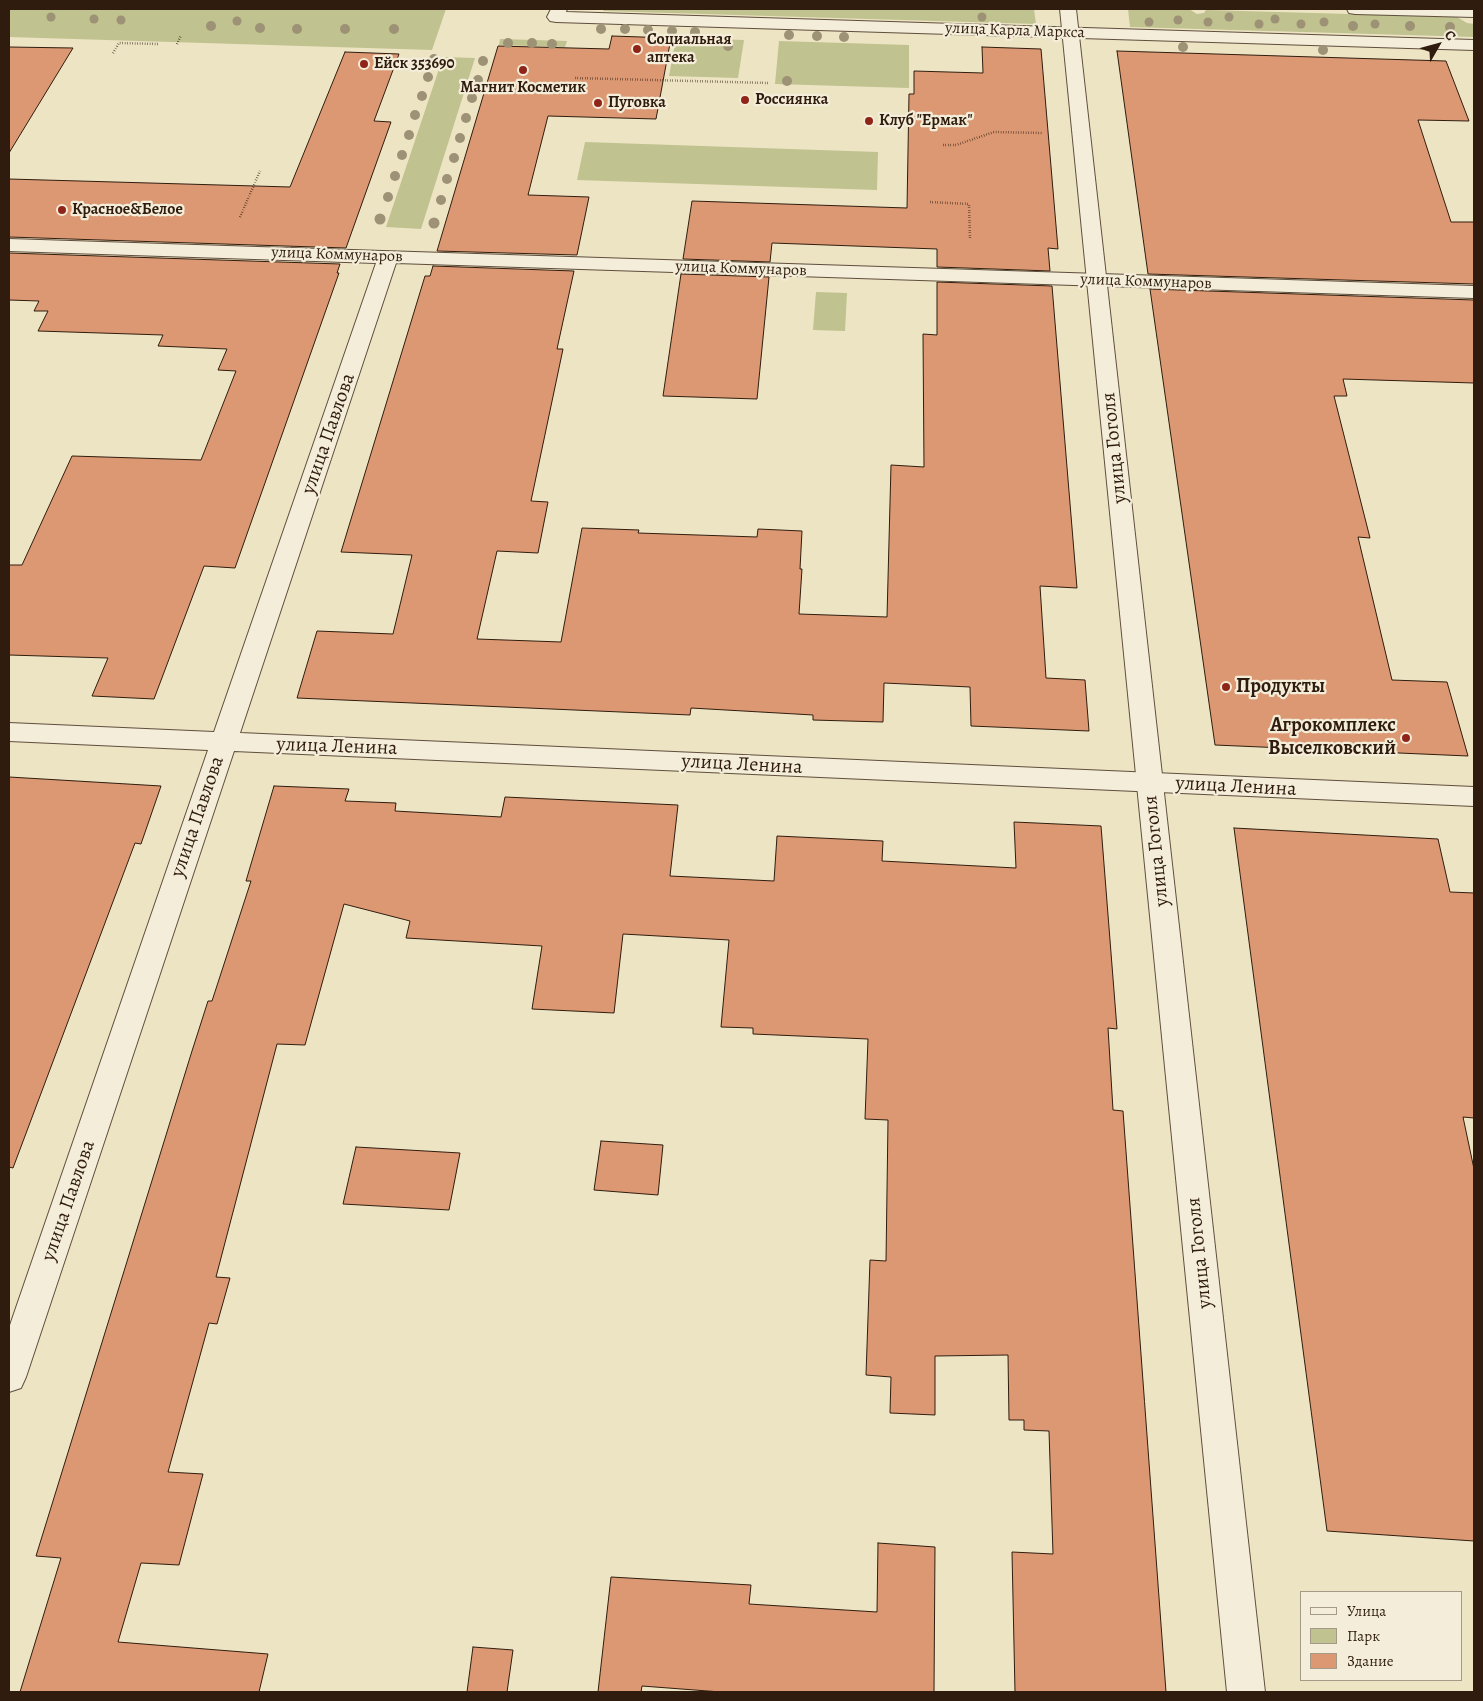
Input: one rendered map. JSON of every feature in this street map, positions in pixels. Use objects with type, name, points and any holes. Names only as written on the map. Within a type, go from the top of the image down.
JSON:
[{"type":"street","points":[[1355,9],[1474,12]]},
{"type":"street","name":"улица Карла Маркса","points":[[558,13],[1070,21],[1474,45]]},
{"type":"street","name":"улица Гоголя","points":[[1070,21],[1246,1692]]},
{"type":"street","name":"улица Коммунаров","points":[[9,245],[1474,292]]},
{"type":"street","name":"улица Павлова","points":[[9,1377],[388,257]]},
{"type":"street","name":"улица Ленина","points":[[9,732],[1474,797]]},
{"type":"path","points":[[177,44],[181,35]]},
{"type":"path","points":[[113,53],[118,43],[159,44]]},
{"type":"path","points":[[575,78],[769,83]]},
{"type":"path","points":[[943,145],[956,145],[994,132],[1082,134]]},
{"type":"path","points":[[238,220],[260,171]]},
{"type":"path","points":[[930,202],[969,204]]},
{"type":"green space","points":[[9,9],[446,9],[432,50],[9,37]]},
{"type":"green space","points":[[604,9],[1034,9],[1036,24],[603,11]]},
{"type":"green space","points":[[1128,9],[1189,9],[1197,14],[1204,13],[1206,10],[1457,17],[1467,23],[1474,24],[1474,37],[1130,27]]},
{"type":"green space","points":[[676,38],[744,40],[738,78],[669,76]]},
{"type":"green space","points":[[500,39],[567,41],[565,47],[499,45]]},
{"type":"green space","points":[[779,41],[909,45],[909,88],[775,84]]},
{"type":"green space","points":[[443,57],[475,58],[421,229],[386,227]]},
{"type":"green space","points":[[585,142],[878,152],[877,190],[577,180]]},
{"type":"green space","points":[[816,292],[847,293],[845,331],[813,330]]},
{"type":"building","points":[[612,36],[671,38],[656,119],[548,116],[528,195],[589,197],[577,255],[437,251],[498,46],[609,49]]},
{"type":"building","points":[[9,47],[73,48],[9,153]]},
{"type":"building","points":[[982,47],[1041,49],[1058,249],[1048,248],[1050,271],[937,267],[937,249],[772,243],[770,262],[683,259],[692,201],[907,208],[909,94],[914,94],[914,71],[983,73]]},
{"type":"building","points":[[1117,51],[1446,61],[1469,121],[1418,120],[1451,222],[1474,222],[1474,284],[1148,274]]},
{"type":"building","points":[[345,52],[399,54],[374,121],[391,122],[346,248],[9,237],[9,179],[290,187]]},
{"type":"building","points":[[9,253],[340,264],[337,273],[339,273],[235,568],[204,566],[154,699],[92,696],[108,658],[9,655],[9,565],[22,565],[72,456],[201,460],[236,371],[218,370],[227,349],[158,346],[163,335],[38,331],[48,311],[34,311],[39,301],[9,300]]},
{"type":"building","points":[[433,266],[574,271],[557,349],[563,349],[531,501],[548,502],[538,553],[497,551],[477,639],[561,642],[582,528],[639,530],[638,533],[757,537],[758,529],[802,531],[799,614],[887,617],[891,465],[924,467],[923,334],[937,335],[937,282],[1052,286],[1077,588],[1040,586],[1046,678],[1085,680],[1089,731],[971,726],[970,687],[884,683],[883,722],[813,720],[813,715],[691,708],[690,715],[297,698],[317,631],[393,634],[412,555],[341,552],[425,276],[430,276]]},
{"type":"building","points":[[681,274],[769,277],[757,399],[663,396]]},
{"type":"building","points":[[1150,289],[1474,300],[1474,383],[1343,379],[1347,396],[1334,396],[1370,538],[1358,537],[1392,680],[1447,682],[1468,756],[1215,745]]},
{"type":"building","points":[[9,777],[161,786],[141,844],[135,843],[13,1168],[9,1167]]},
{"type":"building","points":[[274,786],[349,789],[345,801],[396,803],[395,811],[501,817],[505,797],[678,805],[670,876],[774,881],[777,836],[883,841],[882,861],[1016,868],[1014,822],[1101,826],[1117,1029],[1108,1028],[1113,1110],[1123,1111],[1166,1692],[1015,1692],[1012,1552],[1053,1554],[1049,1431],[1024,1430],[1024,1420],[1009,1420],[1008,1355],[935,1356],[935,1415],[890,1413],[891,1377],[866,1375],[870,1260],[886,1261],[888,1120],[865,1119],[868,1039],[753,1034],[753,1028],[721,1027],[729,940],[623,934],[614,1013],[532,1009],[542,946],[406,938],[410,921],[344,904],[305,1045],[277,1044],[216,1277],[230,1278],[217,1324],[209,1323],[168,1472],[203,1474],[179,1565],[141,1563],[118,1642],[268,1654],[259,1692],[20,1692],[61,1558],[36,1556],[192,1051],[208,1001],[212,1001],[251,881],[246,881]]},
{"type":"building","points":[[1234,828],[1438,839],[1450,892],[1474,893],[1474,1118],[1463,1117],[1474,1169],[1474,1541],[1327,1531]]},
{"type":"building","points":[[601,1141],[663,1145],[658,1195],[594,1190]]},
{"type":"building","points":[[356,1147],[460,1153],[449,1210],[343,1204]]},
{"type":"building","points":[[878,1543],[935,1547],[934,1692],[721,1692],[642,1686],[641,1692],[598,1692],[611,1577],[751,1585],[749,1604],[877,1612]]},
{"type":"building","points":[[473,1647],[513,1650],[507,1692],[467,1692]]},
{"type":"place","name":"Социальная аптека","points":[[637,49]]},
{"type":"place","name":"Ейск 353690","points":[[364,64]]},
{"type":"place","name":"Магнит Косметик","points":[[523,70]]},
{"type":"place","name":"Россиянка","points":[[745,100]]},
{"type":"place","name":"Пуговка","points":[[598,103]]},
{"type":"place","name":"Клуб \"Ермак\"","points":[[869,121]]},
{"type":"place","name":"Красное&Белое","points":[[62,210]]},
{"type":"place","name":"Продукты","points":[[1226,687]]},
{"type":"place","name":"Агрокомплекс Выселковский","points":[[1406,738]]}]
